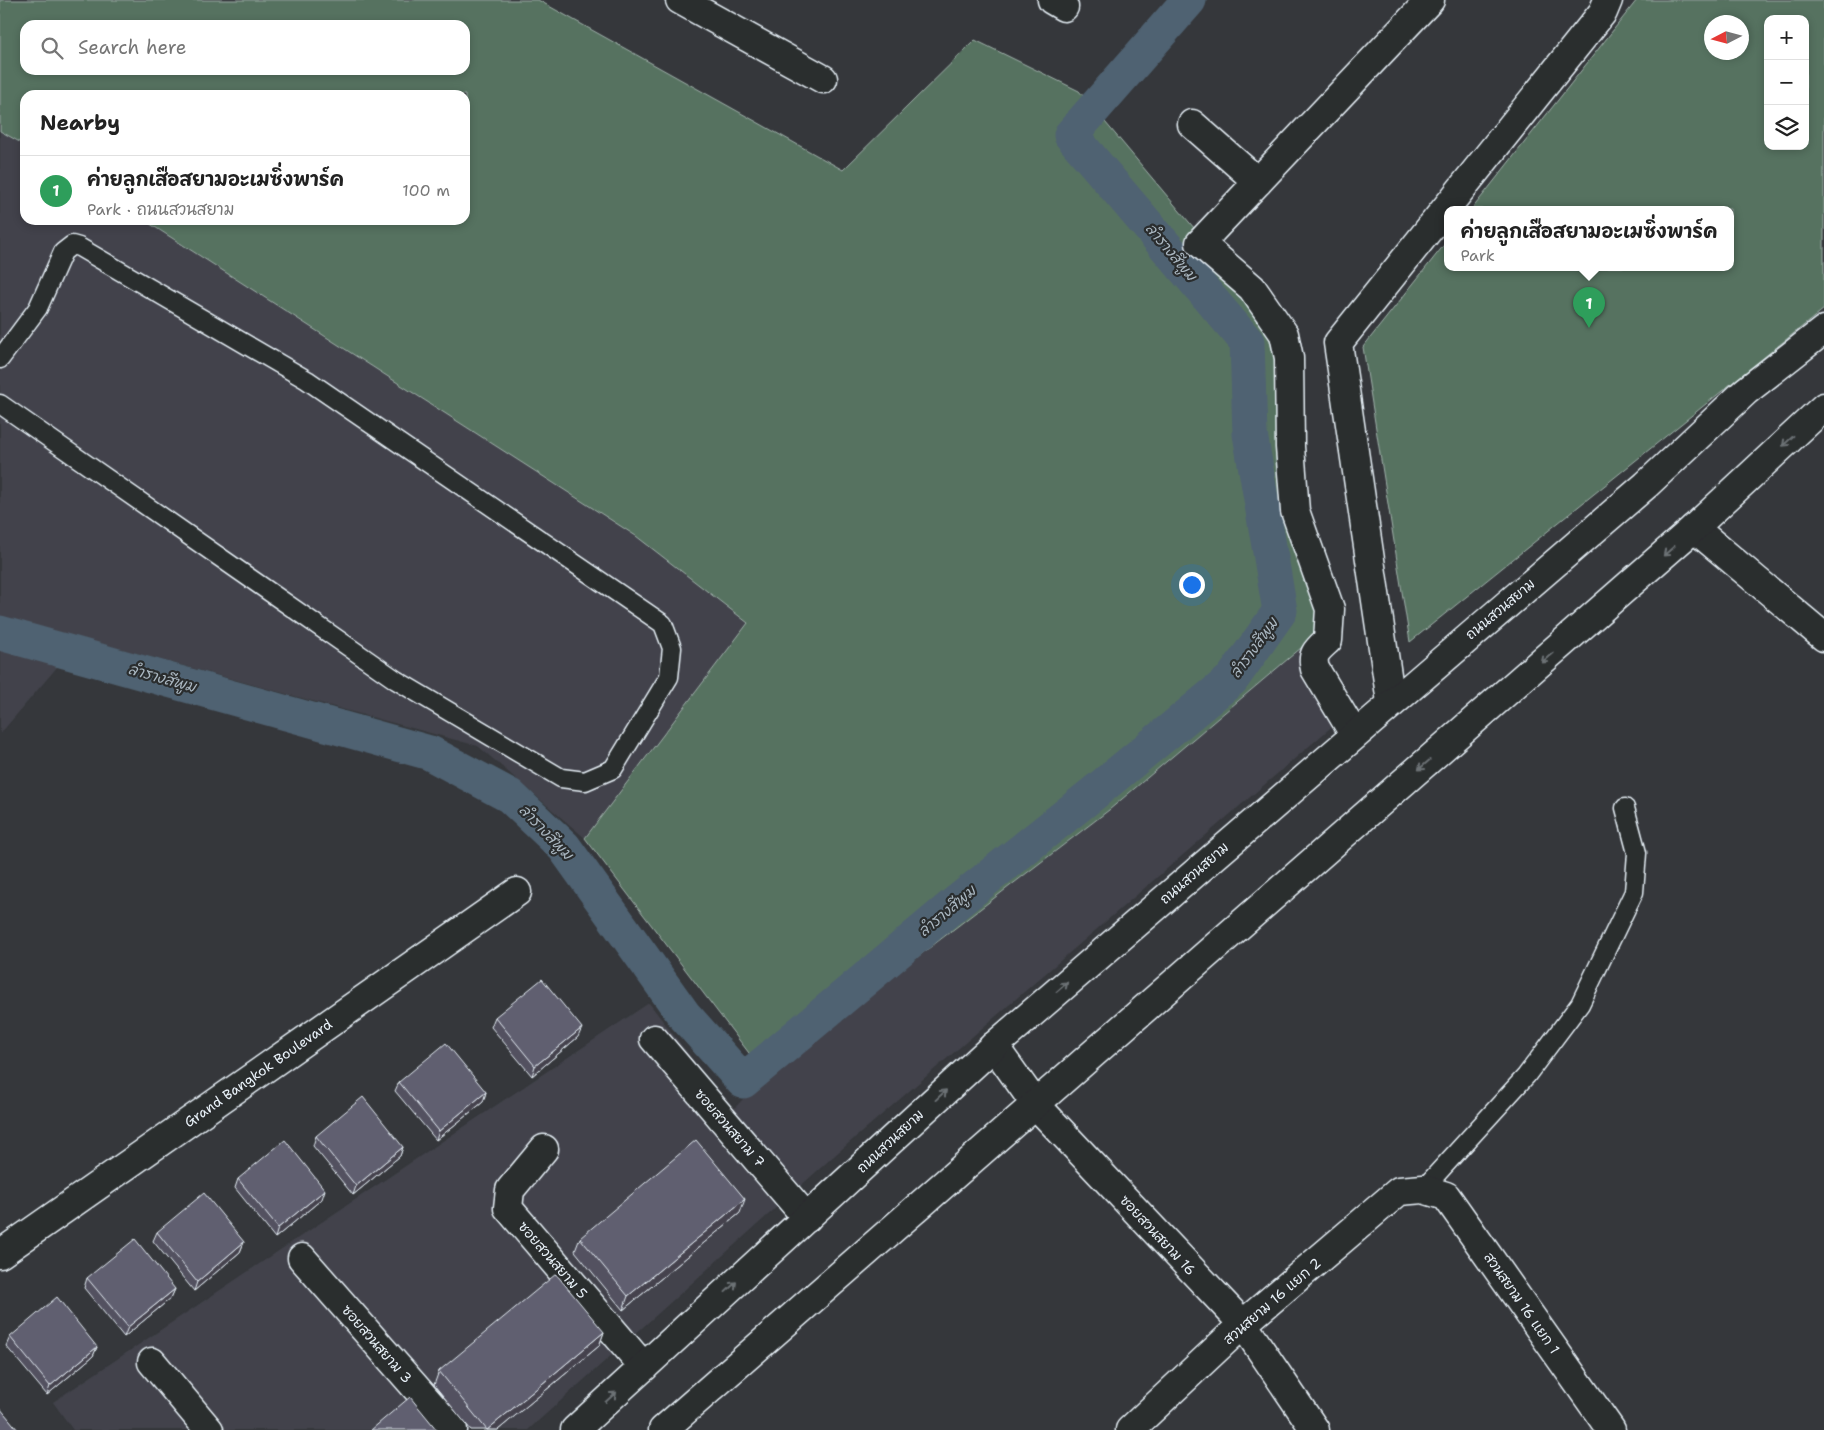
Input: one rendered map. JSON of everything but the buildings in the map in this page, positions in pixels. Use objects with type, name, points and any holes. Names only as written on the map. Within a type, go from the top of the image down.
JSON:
[{"type":"street","points":[[680,0],[823,79]]},
{"type":"street","points":[[1354,734],[1315,669],[1313,658],[1314,652],[1328,640],[1330,609],[1295,511],[1290,447],[1289,358],[1284,334],[1252,288],[1200,243],[1430,0]]},
{"type":"street","points":[[1448,206],[1603,12],[1608,0]]},
{"type":"street","points":[[1192,124],[1258,182]]},
{"type":"street","points":[[1390,702],[1338,343],[1444,211]]},
{"type":"street","name":"ถนนสวนสยาม","points":[[575,1430],[994,1046],[1390,702],[1646,484],[1746,391],[1824,330]]},
{"type":"street","points":[[663,1430],[1694,528],[1824,407]]},
{"type":"street","points":[[1694,528],[1824,637]]},
{"type":"street","name":"Grand Bangkok Boulevard","points":[[0,1254],[517,892]]},
{"type":"street","name":"ซอยสวนสยาม 7","points":[[654,1039],[807,1218]]},
{"type":"street","name":"ซอยสวนสยาม 16","points":[[994,1046],[1036,1105],[1243,1324],[1315,1430]]},
{"type":"street","name":"ซอยสวนสยาม 5","points":[[544,1149],[510,1190],[508,1208],[644,1367]]},
{"type":"street","name":"สวนสยาม 16 แยก 2","points":[[1130,1430],[1243,1324],[1399,1191],[1422,1188]]},
{"type":"street","name":"สวนสยาม 16 แยก 1","points":[[1422,1188],[1446,1196],[1611,1430]]},
{"type":"street","name":"ซอยสวนสยาม 3","points":[[302,1258],[452,1430]]},
{"type":"street","points":[[152,1362],[209,1430]]},
{"type":"lane","points":[[0,359],[38,308],[63,252],[72,245],[79,247],[307,380],[663,624],[672,648],[668,676],[613,769],[586,782],[561,778],[396,680],[0,404]]},
{"type":"lane","points":[[1422,1188],[1526,1076],[1580,1004],[1634,892],[1637,853],[1625,808]]},
{"type":"shaded area","points":[[0,131],[20,142],[20,225],[152,225],[636,536],[748,623],[585,838],[478,746],[0,616]]},
{"type":"shaded area","points":[[1327,626],[1336,723],[835,1155],[528,1430],[73,1430],[53,1402],[649,1003],[732,1111],[766,1074],[1109,810]]},
{"type":"shaded area","points":[[0,643],[64,659],[0,734]]},
{"type":"green space","points":[[0,0],[538,0],[843,170],[975,40],[1079,91],[1289,341],[1283,461],[1327,626],[1109,810],[765,1074],[585,838],[748,623],[636,536],[152,225],[470,225],[470,90],[20,90],[20,142],[0,131]]},
{"type":"green space","points":[[1637,0],[1824,0],[1824,309],[1410,642],[1363,347],[1444,245],[1444,271],[1734,271],[1734,206],[1474,206]]},
{"type":"waterway","name":"ลำรางสีพูม","points":[[0,633],[430,753],[510,796],[564,847],[684,1015],[743,1081],[956,903],[1094,793],[1232,679],[1280,611],[1250,434],[1247,342],[1071,135],[1189,0]]},
{"type":"place","name":"ค่ายลูกเสือสยามอะเมซิ่งพาร์ค","points":[[1589,328]]}]
